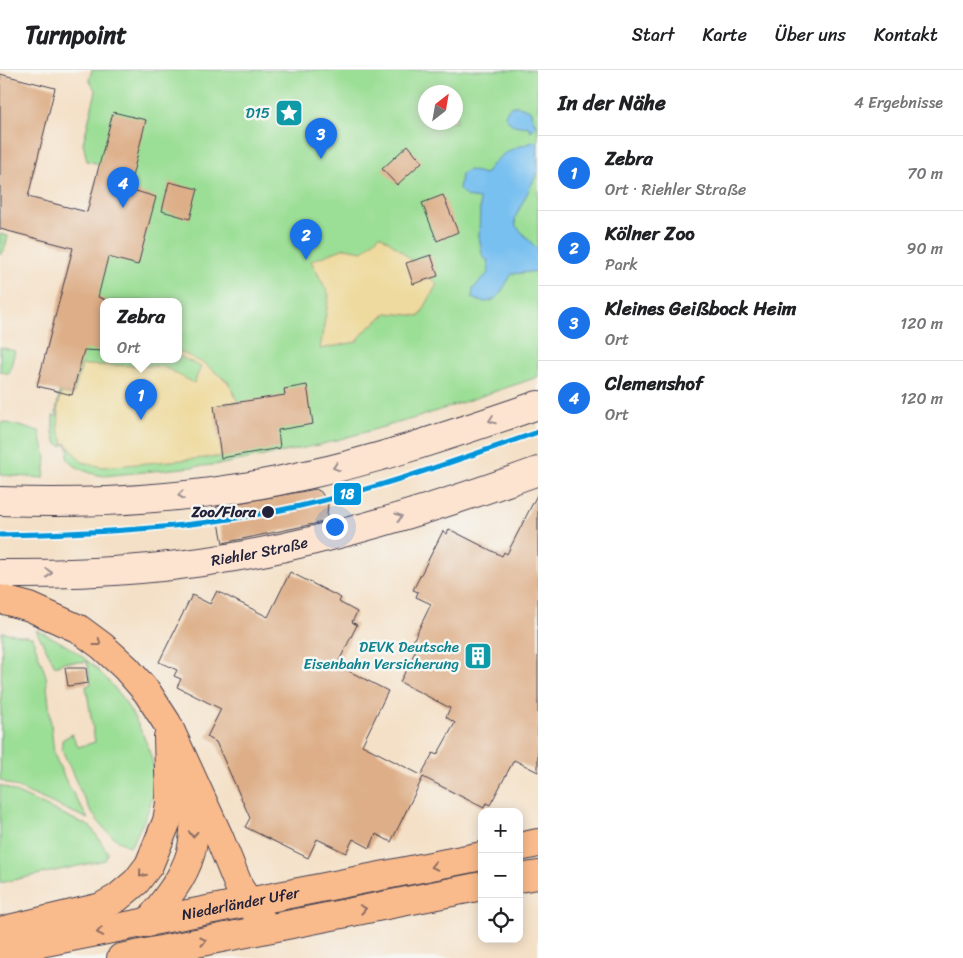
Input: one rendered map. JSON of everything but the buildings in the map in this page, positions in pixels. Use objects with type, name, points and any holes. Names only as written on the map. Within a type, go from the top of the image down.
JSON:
[{"type":"main road","points":[[0,501],[87,502],[144,499],[248,486],[305,475],[410,448],[538,405]]},
{"type":"main road","name":"Riehler Straße","points":[[0,574],[160,567],[285,547],[384,522],[538,471]]},
{"type":"main road","points":[[0,599],[30,606],[79,629],[102,646],[126,668],[147,692],[167,723],[240,888],[267,928]]},
{"type":"main road","points":[[0,931],[101,907],[117,898],[136,882],[149,865],[167,821],[170,804],[167,723]]},
{"type":"main road","points":[[148,923],[179,879],[192,847],[195,785]]},
{"type":"main road","points":[[523,846],[538,843]]},
{"type":"main road","name":"Niederländer Ufer","points":[[0,951],[478,857]]},
{"type":"main road","points":[[523,877],[538,875]]},
{"type":"main road","name":"Niederländer Ufer","points":[[121,958],[478,887]]},
{"type":"green space","points":[[92,70],[538,70],[538,377],[419,417],[319,445],[222,464],[104,476],[78,468],[67,457],[69,450],[66,444],[61,446],[57,444],[53,432],[53,416],[58,416],[56,412],[100,164],[87,161],[83,143],[96,91],[89,80]]},
{"type":"green space","points":[[0,234],[8,236],[4,251],[0,255]]},
{"type":"green space","points":[[0,347],[15,351],[9,374],[0,371]]},
{"type":"green space","points":[[3,422],[39,431],[46,458],[44,478],[0,475],[0,424]]},
{"type":"green space","points":[[36,630],[71,648],[100,672],[124,701],[143,735],[153,765],[153,792],[146,816],[130,847],[105,830],[96,818],[81,792],[62,750],[62,740],[72,734],[78,747],[95,742],[86,686],[91,684],[87,662],[65,662],[55,666]]},
{"type":"green space","points":[[2,632],[32,637],[46,676],[54,754],[66,781],[88,819],[0,780]]},
{"type":"green space","points":[[0,785],[91,827],[108,853],[105,860],[0,883]]},
{"type":"sand","points":[[380,235],[398,248],[437,284],[420,316],[387,313],[366,330],[356,342],[320,349],[329,295],[311,261],[345,248],[363,251]]},
{"type":"sand","points":[[182,352],[205,364],[228,382],[238,402],[221,404],[228,456],[102,467],[82,462],[66,443],[64,444],[58,428],[59,412],[57,411],[61,393],[73,395],[82,365],[162,366],[194,383],[201,367],[182,358]]},
{"type":"water","points":[[513,106],[530,110],[536,127],[531,131],[529,127],[509,122],[505,115],[508,109]]},
{"type":"water","points":[[537,141],[538,171],[515,218],[516,226],[538,250],[538,271],[512,274],[500,293],[492,300],[487,302],[472,298],[473,289],[488,273],[489,266],[488,260],[483,258],[479,237],[479,199],[467,197],[459,189],[461,174],[469,170],[485,174],[507,152]]},
{"type":"transit line","name":"18","points":[[0,535],[76,533],[151,528],[226,520],[300,506],[390,482],[538,432]]},
{"type":"place","name":"D15","points":[[289,113]]},
{"type":"place","name":"Kleines Geißbock Heim","points":[[321,159]]},
{"type":"place","name":"Clemenshof","points":[[123,208]]},
{"type":"place","name":"Kölner Zoo","points":[[306,260]]},
{"type":"place","name":"Zebra","points":[[141,420]]},
{"type":"place","name":"Zoo/Flora","points":[[268,512]]},
{"type":"place","name":"DEVK Deutsche Eisenbahn Versicherung","points":[[478,656]]}]
